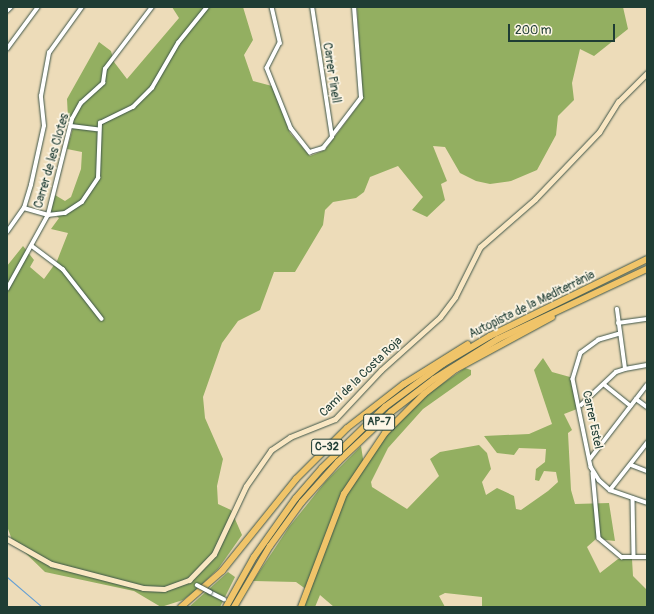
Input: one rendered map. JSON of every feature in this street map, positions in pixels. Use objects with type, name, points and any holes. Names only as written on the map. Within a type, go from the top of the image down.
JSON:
[{"type":"highway","name":"Autopista de la Mediterrània","points":[[226,607],[275,527],[341,448],[414,385],[506,327],[647,259]]},
{"type":"highway","name":"Autopista de la Mediterrània","points":[[234,607],[291,517],[338,462],[377,424],[466,358],[530,323],[581,302],[647,269]]},
{"type":"highway","points":[[300,607],[344,494],[366,457],[397,419],[456,369],[581,302]]},
{"type":"highway","name":"C-32","points":[[181,607],[216,577],[296,479],[361,416],[446,356],[506,327]]},
{"type":"street","points":[[7,11],[11,7]]},
{"type":"street","points":[[7,49],[38,7]]},
{"type":"street","points":[[7,232],[24,208],[44,126],[41,96],[50,53],[82,7]]},
{"type":"street","name":"Carrer de les Clotes","points":[[7,289],[48,215],[72,126],[80,103],[103,83],[105,69],[152,7]]},
{"type":"street","points":[[24,208],[48,215],[65,213],[90,193],[98,178],[101,156],[97,129],[107,117],[133,107],[152,88],[178,43],[207,7]]},
{"type":"street","name":"Carrer Pinell","points":[[272,7],[280,43],[267,68],[291,128],[310,152],[331,142],[332,136],[312,7]]},
{"type":"street","points":[[332,136],[361,98],[354,7]]},
{"type":"street","name":"Camí de la Costa Roja","points":[[7,539],[51,564],[143,588],[164,589],[189,580],[214,554],[248,480],[271,450],[290,437],[335,419],[381,370],[440,317],[455,297],[480,247],[535,199],[599,132],[618,102],[647,73]]},
{"type":"street","points":[[72,126],[97,129]]},
{"type":"street","points":[[32,246],[63,269],[102,318]]},
{"type":"street","points":[[617,310],[625,369]]},
{"type":"street","points":[[618,323],[647,319]]},
{"type":"street","name":"Carrer Estel","points":[[610,490],[593,470],[581,405],[573,379],[581,353],[599,340],[620,334]]},
{"type":"street","points":[[581,405],[605,385],[616,372],[647,365]]},
{"type":"street","points":[[605,385],[631,406]]},
{"type":"street","points":[[590,459],[647,385]]},
{"type":"street","points":[[636,399],[647,407]]},
{"type":"street","points":[[647,443],[632,465],[610,490],[647,503]]},
{"type":"street","points":[[632,465],[647,471]]},
{"type":"street","points":[[593,470],[599,538],[622,557],[647,557]]},
{"type":"street","points":[[633,498],[634,557]]},
{"type":"street","points":[[189,580],[224,599]]},
{"type":"green space","points":[[172,7],[243,7],[253,40],[244,55],[253,81],[272,86],[290,133],[310,156],[325,150],[363,99],[357,7],[623,7],[628,29],[594,56],[580,49],[572,83],[574,100],[558,116],[556,135],[537,170],[511,181],[490,184],[476,181],[460,173],[445,147],[433,146],[447,181],[441,184],[445,200],[427,217],[412,210],[423,197],[398,166],[370,177],[364,192],[356,198],[333,202],[325,210],[323,225],[295,272],[274,272],[260,310],[238,321],[222,343],[203,397],[205,418],[223,459],[217,486],[218,504],[231,510],[242,535],[218,569],[196,590],[183,600],[161,607],[134,591],[45,572],[12,540],[7,526],[7,266],[23,246],[34,260],[30,267],[44,279],[57,261],[68,233],[51,229],[59,218],[51,211],[55,195],[65,201],[71,197],[81,169],[82,152],[67,149],[73,128],[68,118],[67,99],[99,42],[111,51],[114,62],[127,79],[179,18]]},
{"type":"green space","points":[[543,358],[552,372],[570,377],[577,409],[564,414],[572,430],[568,433],[571,490],[575,504],[609,503],[615,541],[596,539],[587,547],[600,573],[618,559],[632,559],[633,576],[647,590],[647,607],[482,607],[482,597],[445,593],[439,596],[445,607],[334,607],[320,595],[315,607],[303,607],[310,592],[296,582],[253,581],[289,527],[326,481],[361,446],[364,465],[388,433],[430,392],[465,368],[471,370],[471,375],[423,409],[388,448],[371,482],[372,487],[407,509],[439,476],[430,459],[440,452],[479,445],[487,453],[491,469],[482,482],[486,495],[497,488],[514,496],[516,509],[521,510],[548,491],[558,482],[556,472],[544,471],[539,481],[535,480],[536,469],[545,462],[546,449],[519,448],[514,455],[497,453],[484,436],[529,434],[552,424],[534,370]]},
{"type":"green space","points":[[228,572],[235,577],[220,607],[189,607]]},
{"type":"waterway","points":[[7,577],[42,607]]},
{"type":"tunnel","points":[[224,599],[239,607]]}]
